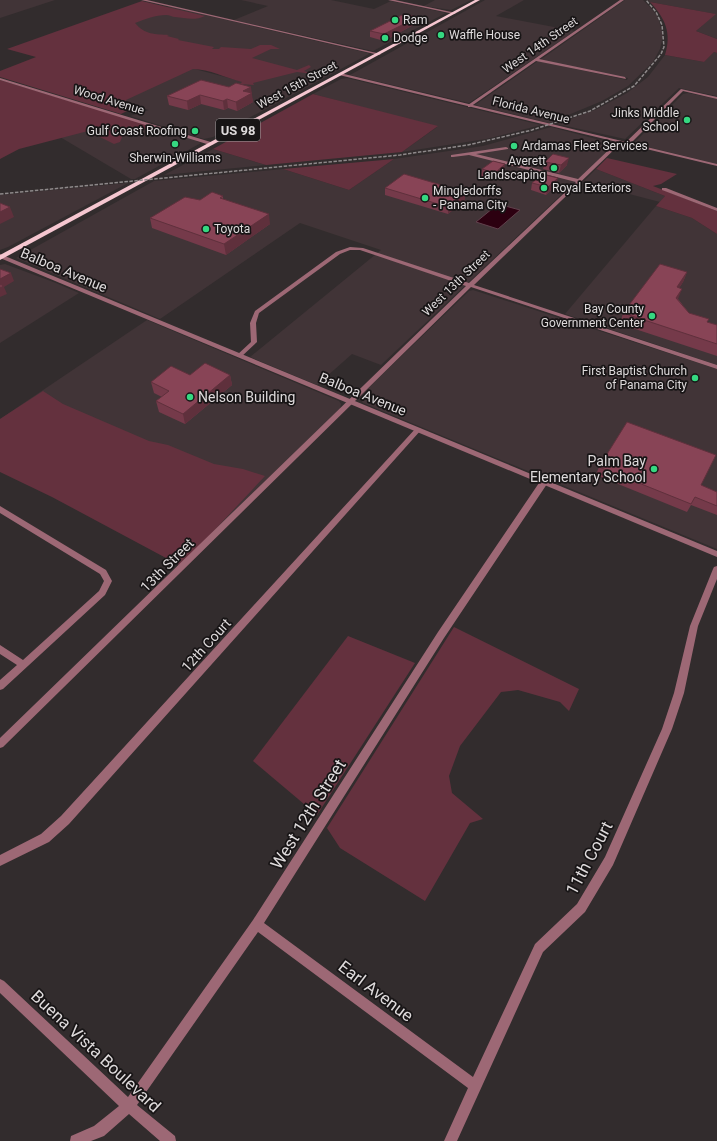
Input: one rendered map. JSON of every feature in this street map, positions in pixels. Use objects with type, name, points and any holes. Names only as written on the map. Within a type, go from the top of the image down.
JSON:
[{"type":"highway","name":"West 15th Street","points":[[1,257],[478,0]]},
{"type":"street","points":[[143,0],[379,54]]},
{"type":"street","points":[[390,0],[454,13]]},
{"type":"street","name":"West 14th Street","points":[[469,106],[622,0]]},
{"type":"street","points":[[536,60],[625,78]]},
{"type":"street","name":"Florida Avenue","points":[[340,74],[717,165]]},
{"type":"street","name":"Wood Avenue","points":[[0,79],[212,144]]},
{"type":"street","points":[[627,144],[682,90],[717,98]]},
{"type":"street","name":"West 13th Street","points":[[349,401],[620,142]]},
{"type":"street","points":[[453,156],[506,148]]},
{"type":"street","points":[[471,154],[579,182]]},
{"type":"street","points":[[664,188],[717,210]]},
{"type":"street","points":[[239,356],[254,342],[252,326],[253,319],[257,312],[338,252],[348,248],[361,249],[717,367]]},
{"type":"street","name":"Balboa Avenue","points":[[1,257],[717,554]]},
{"type":"street","name":"13th Street","points":[[0,744],[159,592],[349,401]]},
{"type":"street","name":"12th Court","points":[[0,861],[45,838],[65,820],[418,430]]},
{"type":"street","name":"West 12th Street","points":[[76,1141],[98,1130],[129,1106],[257,924],[441,635],[544,482]]},
{"type":"street","points":[[0,509],[103,572],[108,581],[102,593],[0,686]]},
{"type":"street","name":"11th Court","points":[[450,1141],[474,1086],[539,948],[581,908],[609,861],[667,729],[679,692],[694,626],[717,569]]},
{"type":"street","points":[[0,649],[23,665]]},
{"type":"street","name":"Earl Avenue","points":[[257,924],[474,1086]]},
{"type":"street","name":"Buena Vista Boulevard","points":[[0,985],[129,1106],[170,1141]]},
{"type":"shaded area","points":[[0,0],[55,0],[0,18]]},
{"type":"shaded area","points":[[241,0],[331,0],[374,9],[391,1],[446,13],[373,51],[234,20],[268,6]]},
{"type":"shaded area","points":[[435,0],[471,0],[451,10],[424,6]]},
{"type":"shaded area","points":[[485,0],[524,0],[496,16],[575,31],[469,103],[350,75]]},
{"type":"shaded area","points":[[625,0],[643,0],[658,17],[663,36],[660,49],[653,62],[628,86],[602,101],[549,123],[475,105],[538,61],[627,80],[628,78],[540,60]]},
{"type":"shaded area","points":[[648,0],[717,0],[717,39],[696,31],[715,14],[650,2]]},
{"type":"shaded area","points":[[142,1],[205,16],[190,19],[162,15],[135,23],[146,32],[169,35],[167,36],[179,39],[178,40],[214,47],[212,49],[219,49],[221,47],[251,49],[260,45],[271,45],[280,49],[271,49],[252,58],[297,70],[309,65],[311,67],[304,71],[313,74],[297,72],[253,83],[254,85],[240,84],[242,82],[211,72],[193,69],[126,100],[125,102],[137,106],[121,114],[0,77],[0,71],[36,57],[7,49]]},
{"type":"shaded area","points":[[650,2],[716,14],[696,31],[717,39],[717,53],[714,52],[704,62],[665,55],[668,40],[666,26],[660,14]]},
{"type":"shaded area","points":[[171,7],[369,54],[213,137],[204,139],[130,116],[149,110],[118,101],[191,68],[248,83],[119,27]]},
{"type":"shaded area","points":[[714,52],[717,53],[717,96],[679,88],[625,139],[557,124],[597,109],[627,93],[648,77],[665,55],[704,62]]},
{"type":"shaded area","points":[[347,78],[541,125],[486,139],[402,152],[437,127],[313,94],[341,79]]},
{"type":"shaded area","points":[[0,80],[152,126],[122,137],[120,142],[114,144],[88,131],[19,149],[0,159]]},
{"type":"shaded area","name":"Jinks Middle School","points":[[688,93],[717,99],[717,164],[640,145],[635,142],[683,94]]},
{"type":"shaded area","points":[[313,94],[438,126],[402,152],[266,165],[213,149]]},
{"type":"shaded area","points":[[124,118],[188,137],[201,143],[135,179],[131,179],[60,137]]},
{"type":"shaded area","points":[[551,127],[615,144],[381,365],[352,354],[317,385],[250,357],[381,250],[300,223],[160,319],[16,258],[154,181],[283,169],[349,190],[394,159],[483,146]]},
{"type":"shaded area","points":[[213,149],[266,165],[164,175]]},
{"type":"shaded area","points":[[607,158],[677,174],[661,184],[653,186],[717,211],[717,234],[692,218],[656,206],[665,196],[596,169]]},
{"type":"shaded area","points":[[394,159],[349,190],[283,169]]},
{"type":"shaded area","points":[[596,169],[665,196],[660,202],[583,182]]},
{"type":"shaded area","points":[[128,183],[8,247],[0,250],[0,195]]},
{"type":"shaded area","points":[[498,204],[520,210],[498,229],[476,222]]},
{"type":"shaded area","points":[[656,206],[692,218],[717,234],[717,365],[565,314]]},
{"type":"shaded area","points":[[5,264],[79,293],[0,343],[0,265]]},
{"type":"shaded area","points":[[473,290],[717,369],[717,549],[363,403],[360,398],[362,394],[469,291]]},
{"type":"shaded area","points":[[147,320],[339,401],[341,404],[340,409],[181,566],[0,466],[0,419]]},
{"type":"shaded area","points":[[43,391],[63,404],[149,441],[168,445],[214,464],[243,469],[265,476],[181,566],[52,497],[0,472],[0,419]]},
{"type":"shaded area","points":[[454,627],[579,689],[569,711],[560,702],[518,690],[501,692],[460,746],[449,776],[452,793],[483,819],[470,823],[425,901],[340,848],[327,828]]},
{"type":"shaded area","points":[[348,636],[415,663],[317,815],[253,761]]},
{"type":"building","points":[[404,14],[418,17],[384,34],[370,31]]},
{"type":"building","points":[[201,80],[229,87],[236,83],[251,87],[243,91],[252,93],[236,102],[227,99],[223,101],[200,95],[187,101],[167,96]]},
{"type":"building","points":[[553,154],[569,158],[561,165],[545,162]]},
{"type":"building","points":[[493,161],[505,164],[495,173],[482,169]]},
{"type":"building","points":[[404,174],[465,192],[448,207],[385,188]]},
{"type":"building","points":[[542,174],[558,178],[548,187],[532,183]]},
{"type":"building","name":"Toyota","points":[[212,192],[223,196],[220,198],[269,214],[224,244],[150,218],[185,197],[200,200]]},
{"type":"building","points":[[0,203],[10,207],[0,212]]},
{"type":"building","name":"Bay County Government Center","points":[[660,264],[687,272],[677,287],[682,289],[676,298],[689,313],[709,319],[707,322],[717,325],[717,344],[623,313]]},
{"type":"building","points":[[0,269],[11,273],[0,279]]},
{"type":"building","points":[[205,363],[230,375],[183,414],[156,401],[169,391],[151,382],[171,366],[190,375]]},
{"type":"building","name":"Palm Bay Elementary School","points":[[627,422],[716,455],[701,485],[717,492],[717,506],[695,497],[691,504],[599,467]]},
{"type":"railway","points":[[0,194],[400,155],[468,145],[532,130],[590,111],[634,86],[661,54],[664,47],[662,25],[656,12],[646,0]]},
{"type":"place","name":"Ram","points":[[395,20]]},
{"type":"place","name":"Waffle House","points":[[441,35]]},
{"type":"place","name":"Dodge","points":[[385,38]]},
{"type":"place","name":"Jinks Middle School","points":[[687,120]]},
{"type":"place","name":"Gulf Coast Roofing","points":[[195,131]]},
{"type":"place","name":"Sherwin-Williams","points":[[175,144]]},
{"type":"place","name":"Ardamas Fleet Services","points":[[514,146]]},
{"type":"place","name":"Averett Landscaping","points":[[554,168]]},
{"type":"place","name":"Royal Exteriors","points":[[544,188]]},
{"type":"place","name":"Mingledorffs - Panama City","points":[[425,198]]},
{"type":"place","name":"Toyota","points":[[206,229]]},
{"type":"place","name":"Bay County Government Center","points":[[652,316]]},
{"type":"place","name":"First Baptist Church of Panama City","points":[[695,378]]},
{"type":"place","name":"Nelson Building","points":[[190,397]]},
{"type":"place","name":"Palm Bay Elementary School","points":[[654,469]]}]
